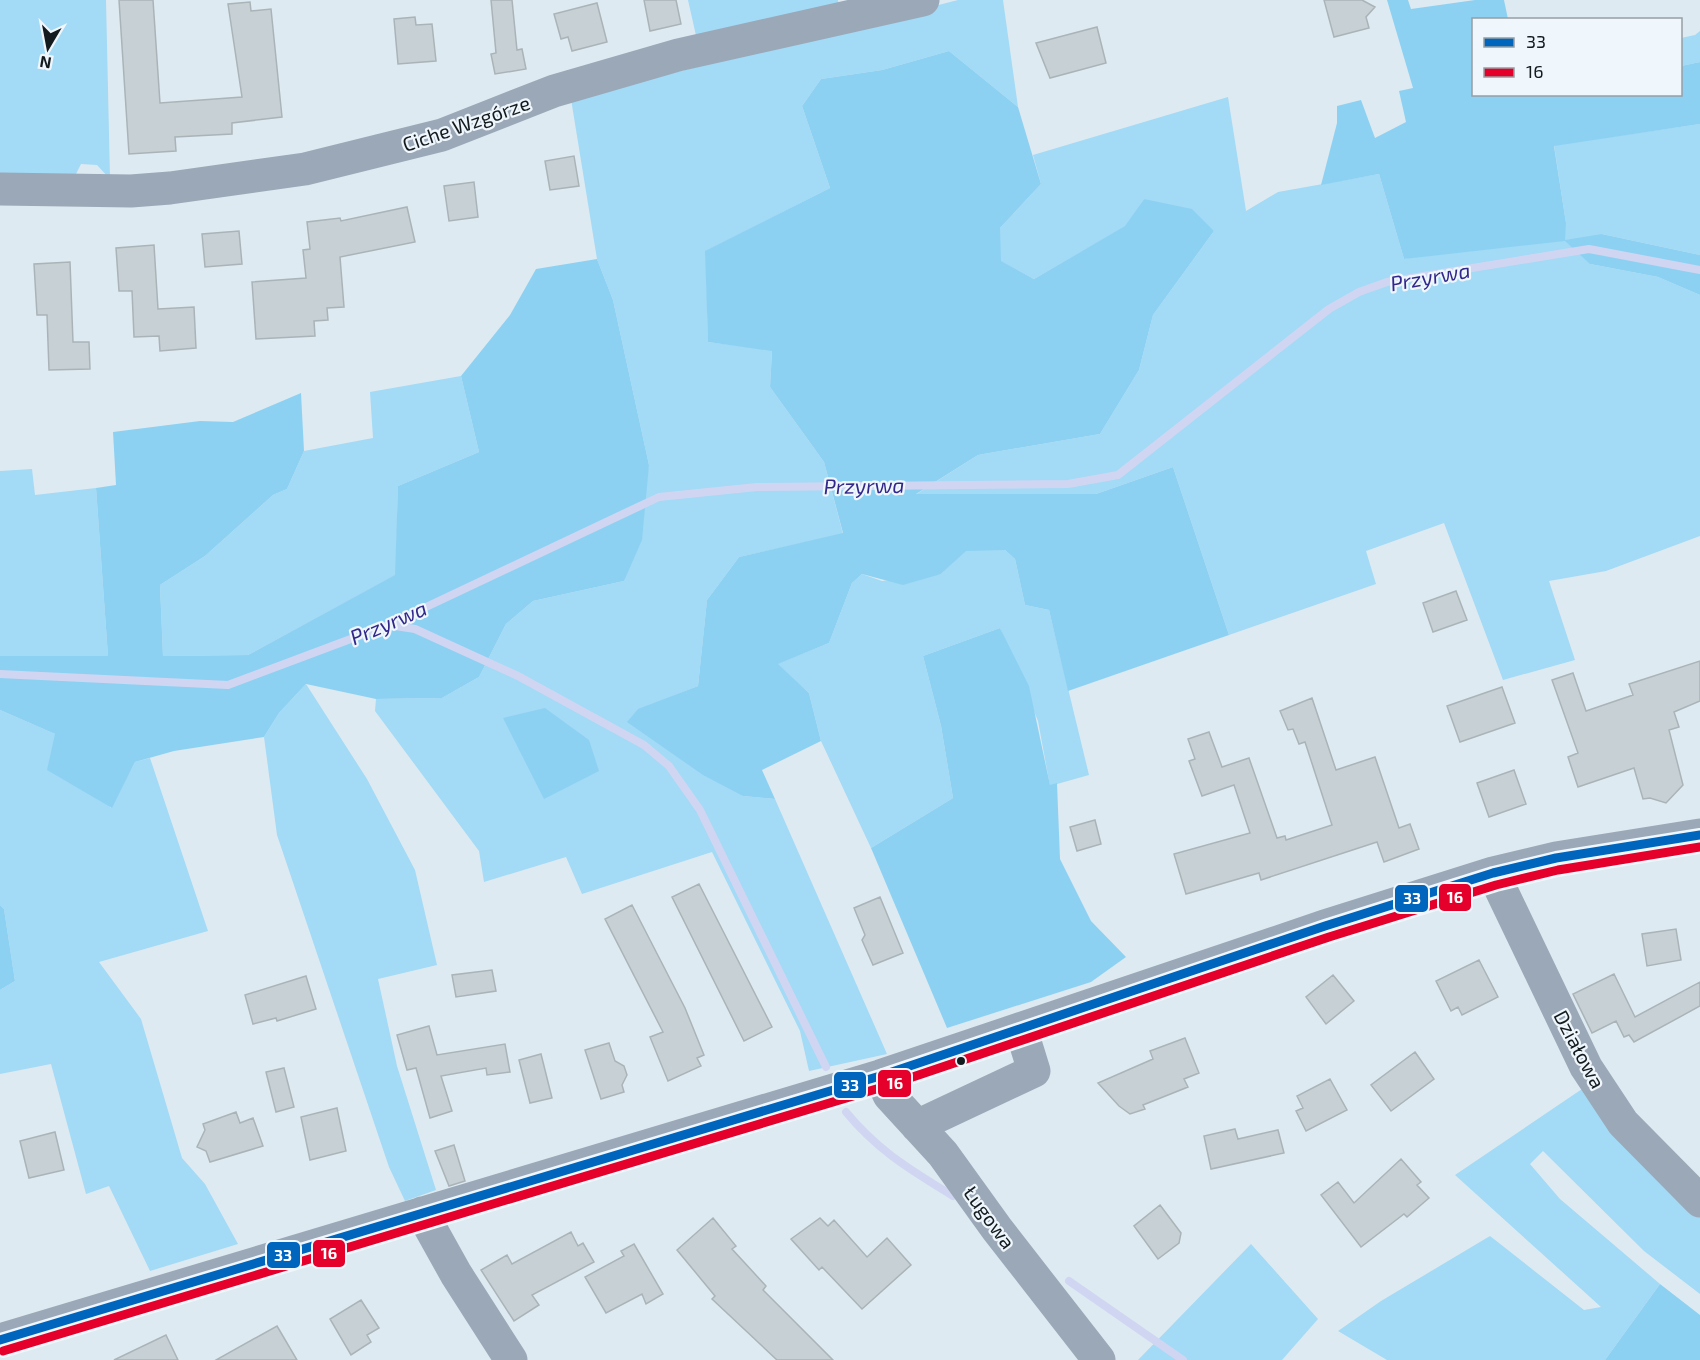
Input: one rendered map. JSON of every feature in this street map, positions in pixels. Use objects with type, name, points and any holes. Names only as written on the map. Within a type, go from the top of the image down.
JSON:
[{"type":"street","name":"Ciche Wzgórze","points":[[0,189],[131,191],[305,169],[442,135],[554,91],[678,55],[922,0]]},
{"type":"street","points":[[1,1333],[422,1213],[880,1076],[1493,873],[1556,858],[1700,834]]},
{"type":"street","name":"Działowa","points":[[1493,873],[1586,1067],[1601,1091],[1623,1123],[1700,1201]]},
{"type":"street","points":[[917,1126],[1034,1071],[1021,1029]]},
{"type":"street","name":"Ługowa","points":[[880,1076],[889,1095],[967,1185],[997,1230],[1099,1360]]},
{"type":"street","points":[[422,1213],[456,1274],[511,1360]]},
{"type":"shaded area","points":[[0,0],[106,0],[110,179],[97,165],[81,164],[74,178],[0,175]]},
{"type":"shaded area","points":[[688,0],[838,0],[840,10],[697,40]]},
{"type":"shaded area","points":[[958,0],[1003,0],[1018,107],[949,51],[882,70],[821,79],[802,106],[830,188],[706,251],[708,342],[772,350],[770,387],[824,462],[843,534],[739,557],[707,600],[698,686],[643,708],[743,796],[775,799],[887,1054],[809,1071],[800,1031],[712,852],[582,894],[566,857],[484,882],[479,851],[375,711],[376,699],[442,698],[479,677],[506,624],[533,601],[624,581],[649,465],[613,300],[597,259],[571,99]]},
{"type":"shaded area","points":[[1387,0],[1408,0],[1411,9],[1475,0],[1504,0],[1508,18],[1472,18],[1472,96],[1682,96],[1682,66],[1700,62],[1700,124],[1554,146],[1566,223],[1565,240],[1602,234],[1700,255],[1700,295],[1658,277],[1590,264],[1565,241],[1404,259],[1379,174],[1321,185],[1337,123],[1337,106],[1361,100],[1375,138],[1406,122],[1399,91],[1413,88]]},
{"type":"shaded area","points":[[1700,31],[1700,62],[1682,66],[1682,38],[1695,35]]},
{"type":"shaded area","points":[[949,51],[1018,107],[1041,184],[1000,228],[1001,261],[1034,279],[1125,226],[1144,199],[1192,209],[1214,231],[1153,315],[1139,370],[1100,434],[978,455],[916,494],[1096,494],[1173,467],[1229,635],[1068,691],[1049,610],[1025,605],[1015,559],[1005,550],[966,551],[941,574],[903,585],[862,574],[852,583],[829,643],[778,664],[809,693],[821,741],[762,770],[775,799],[743,796],[703,775],[627,722],[638,709],[698,686],[707,600],[739,557],[843,533],[824,462],[770,387],[772,351],[708,342],[705,251],[830,188],[802,106],[821,79],[882,70]]},
{"type":"shaded area","points":[[1228,97],[1246,211],[1278,192],[1379,174],[1404,259],[1566,223],[1554,145],[1700,124],[1700,255],[1602,234],[1590,264],[1658,277],[1700,295],[1700,536],[1606,571],[1549,581],[1575,660],[1503,680],[1444,523],[1366,551],[1376,584],[1229,635],[1173,467],[1096,494],[915,495],[978,455],[1100,434],[1139,370],[1153,315],[1214,231],[1144,199],[1126,226],[1034,279],[1000,261],[1000,228],[1041,184],[1033,155]]},
{"type":"shaded area","points":[[597,259],[613,300],[649,465],[642,540],[624,581],[533,601],[506,624],[479,677],[442,698],[376,699],[306,684],[279,713],[264,737],[174,751],[135,762],[112,808],[47,770],[55,734],[0,710],[0,656],[108,656],[96,488],[116,485],[113,432],[200,421],[233,422],[301,393],[304,451],[287,489],[273,495],[205,556],[160,585],[163,656],[248,655],[395,575],[398,486],[479,452],[461,376],[510,315],[536,269]]},
{"type":"shaded area","points":[[461,376],[479,452],[398,486],[396,575],[248,655],[163,656],[160,585],[205,556],[273,495],[287,489],[304,451],[373,438],[370,392]]},
{"type":"shaded area","points":[[32,469],[35,495],[96,488],[108,656],[0,656],[0,471]]},
{"type":"shaded area","points":[[966,550],[1005,550],[1015,559],[1025,605],[1049,610],[1089,775],[1050,786],[1038,721],[1000,628],[923,656],[941,726],[953,798],[871,848],[821,741],[809,693],[777,664],[829,643],[852,583],[862,574],[882,581],[941,574]]},
{"type":"shaded area","points":[[1000,628],[1029,686],[1050,785],[1057,783],[1060,859],[1091,921],[1126,957],[1091,982],[947,1028],[871,848],[953,798],[941,726],[923,656]]},
{"type":"shaded area","points":[[306,684],[367,779],[415,870],[437,965],[378,979],[397,1066],[436,1190],[405,1201],[389,1167],[277,835],[264,737],[279,713]]},
{"type":"shaded area","points":[[545,708],[589,740],[599,771],[544,799],[503,718]]},
{"type":"shaded area","points":[[0,710],[55,734],[111,808],[135,762],[150,758],[208,931],[99,962],[141,1019],[182,1158],[205,1184],[238,1244],[150,1271],[109,1186],[86,1194],[51,1064],[0,1074],[0,990],[15,981],[4,909],[0,905]]},
{"type":"shaded area","points":[[0,905],[4,909],[15,981],[0,990]]},
{"type":"shaded area","points":[[1585,1087],[1665,1186],[1700,1217],[1700,1294],[1644,1251],[1543,1151],[1530,1164],[1560,1199],[1660,1284],[1605,1360],[1387,1360],[1338,1331],[1381,1301],[1490,1236],[1584,1310],[1601,1307],[1455,1175]]},
{"type":"shaded area","points":[[1251,1244],[1318,1319],[1282,1360],[1138,1360]]},
{"type":"shaded area","points":[[1660,1284],[1700,1315],[1700,1360],[1605,1360]]},
{"type":"building","points":[[119,0],[153,0],[160,103],[242,97],[228,4],[250,2],[251,11],[271,9],[282,117],[232,123],[232,134],[175,137],[176,151],[129,154]]},
{"type":"building","points":[[491,0],[512,0],[517,50],[522,49],[526,69],[495,74],[491,54],[496,53]]},
{"type":"building","points":[[644,0],[676,0],[681,24],[650,31]]},
{"type":"building","points":[[1324,0],[1362,0],[1375,7],[1366,17],[1369,28],[1334,37]]},
{"type":"building","points":[[597,3],[607,42],[572,51],[568,37],[561,39],[554,14]]},
{"type":"building","points":[[415,17],[416,25],[432,24],[436,61],[398,64],[394,19]]},
{"type":"building","points":[[1097,27],[1106,63],[1050,78],[1036,43]]},
{"type":"building","points":[[574,156],[579,186],[550,190],[545,161]]},
{"type":"building","points":[[474,182],[478,217],[449,221],[444,186]]},
{"type":"building","points":[[407,207],[415,242],[340,257],[344,307],[327,308],[328,320],[314,321],[315,336],[256,339],[252,282],[306,278],[303,250],[310,249],[307,222],[340,218],[341,221]]},
{"type":"building","points":[[239,231],[242,264],[205,267],[202,234]]},
{"type":"building","points":[[154,245],[158,309],[194,307],[196,348],[160,351],[159,336],[134,337],[132,291],[119,291],[116,248]]},
{"type":"building","points":[[70,262],[73,342],[89,342],[90,369],[49,370],[47,315],[37,315],[34,264]]},
{"type":"building","points":[[1456,591],[1467,620],[1433,632],[1423,603]]},
{"type":"building","points":[[1700,661],[1700,701],[1674,712],[1679,727],[1669,730],[1683,785],[1666,803],[1650,798],[1643,799],[1634,768],[1578,787],[1568,757],[1578,753],[1552,680],[1573,673],[1586,711],[1633,695],[1629,684]]},
{"type":"building","points":[[1502,687],[1515,723],[1460,742],[1447,706]]},
{"type":"building","points":[[1312,698],[1336,770],[1375,757],[1399,828],[1410,824],[1419,849],[1384,862],[1377,842],[1261,880],[1259,873],[1186,894],[1174,854],[1250,833],[1234,785],[1202,796],[1189,761],[1195,759],[1188,739],[1209,732],[1222,767],[1249,758],[1277,838],[1285,836],[1286,840],[1332,825],[1305,742],[1299,744],[1293,729],[1288,730],[1280,711]]},
{"type":"building","points":[[1514,770],[1526,804],[1489,817],[1477,783]]},
{"type":"building","points":[[1095,820],[1101,844],[1077,851],[1070,827]]},
{"type":"building","points":[[699,884],[772,1027],[744,1041],[672,897]]},
{"type":"building","points":[[880,897],[903,953],[873,965],[862,940],[865,935],[854,908]]},
{"type":"building","points":[[632,905],[685,1008],[704,1055],[697,1058],[701,1066],[668,1081],[650,1037],[663,1032],[605,919]]},
{"type":"building","points":[[1676,929],[1681,960],[1647,966],[1642,934]]},
{"type":"building","points":[[1479,960],[1498,997],[1462,1015],[1458,1007],[1451,1011],[1436,981]]},
{"type":"building","points":[[492,970],[496,991],[456,997],[452,975]]},
{"type":"building","points":[[1614,974],[1635,1017],[1700,982],[1700,1006],[1634,1042],[1629,1035],[1624,1037],[1616,1021],[1592,1033],[1573,994]]},
{"type":"building","points":[[1333,975],[1354,1001],[1326,1024],[1306,997]]},
{"type":"building","points":[[306,976],[316,1009],[277,1021],[276,1018],[253,1024],[245,995]]},
{"type":"building","points":[[429,1026],[437,1055],[505,1044],[510,1072],[487,1075],[486,1068],[441,1076],[452,1111],[430,1118],[416,1068],[407,1070],[397,1035]]},
{"type":"building","points":[[1185,1038],[1199,1073],[1184,1079],[1188,1087],[1143,1105],[1145,1109],[1130,1114],[1119,1106],[1098,1083],[1153,1059],[1150,1051]]},
{"type":"building","points":[[609,1043],[615,1061],[624,1066],[627,1075],[622,1085],[624,1092],[601,1099],[585,1050]]},
{"type":"building","points":[[1415,1052],[1434,1079],[1391,1111],[1371,1085]]},
{"type":"building","points":[[541,1054],[552,1098],[530,1103],[519,1060]]},
{"type":"building","points":[[284,1068],[294,1107],[276,1112],[266,1072]]},
{"type":"building","points":[[1330,1079],[1347,1110],[1306,1131],[1296,1111],[1303,1108],[1297,1096]]},
{"type":"building","points":[[337,1108],[346,1151],[310,1160],[301,1117]]},
{"type":"building","points":[[236,1112],[240,1123],[253,1118],[263,1146],[210,1162],[206,1151],[197,1147],[205,1130],[203,1124]]},
{"type":"building","points":[[1235,1129],[1238,1139],[1278,1130],[1284,1153],[1211,1169],[1204,1136]]},
{"type":"building","points":[[55,1132],[64,1170],[29,1178],[20,1141]]},
{"type":"building","points":[[454,1145],[465,1181],[449,1186],[435,1151]]},
{"type":"building","points":[[1401,1159],[1421,1182],[1417,1185],[1429,1198],[1407,1217],[1404,1214],[1361,1247],[1321,1195],[1338,1182],[1354,1203]]},
{"type":"building","points":[[1160,1205],[1181,1233],[1179,1243],[1158,1259],[1134,1226]]},
{"type":"building","points":[[713,1218],[736,1246],[732,1249],[766,1286],[763,1290],[833,1360],[777,1360],[712,1299],[715,1296],[677,1250]]},
{"type":"building","points":[[820,1218],[828,1226],[834,1220],[867,1257],[887,1238],[911,1265],[862,1309],[822,1267],[819,1270],[791,1239]]},
{"type":"building","points":[[571,1232],[578,1246],[583,1243],[594,1262],[532,1295],[539,1305],[514,1321],[481,1270],[507,1255],[512,1264]]},
{"type":"building","points":[[634,1244],[663,1294],[646,1304],[642,1294],[606,1313],[585,1277],[624,1256],[621,1251]]},
{"type":"building","points":[[361,1300],[379,1328],[367,1335],[371,1342],[351,1355],[330,1319]]},
{"type":"building","points":[[277,1326],[297,1360],[216,1360]]},
{"type":"building","points":[[166,1335],[178,1360],[114,1360]]},
{"type":"waterway","name":"Przyrwa","points":[[0,674],[228,685],[388,625],[659,497],[757,487],[1068,484],[1118,475],[1329,309],[1359,292],[1387,282],[1589,249],[1700,270]]},
{"type":"waterway","points":[[389,625],[415,629],[518,676],[644,745],[669,766],[700,810],[826,1067]]},
{"type":"waterway","points":[[846,1112],[883,1149],[953,1196]]},
{"type":"waterway","points":[[1069,1281],[1183,1360]]},
{"type":"transit line","name":"33","points":[[0,1340],[880,1076],[1325,926],[1493,873],[1556,858],[1700,835]]},
{"type":"transit line","name":"16","points":[[3,1351],[883,1087],[1329,937],[1496,885],[1558,870],[1700,847]]}]
